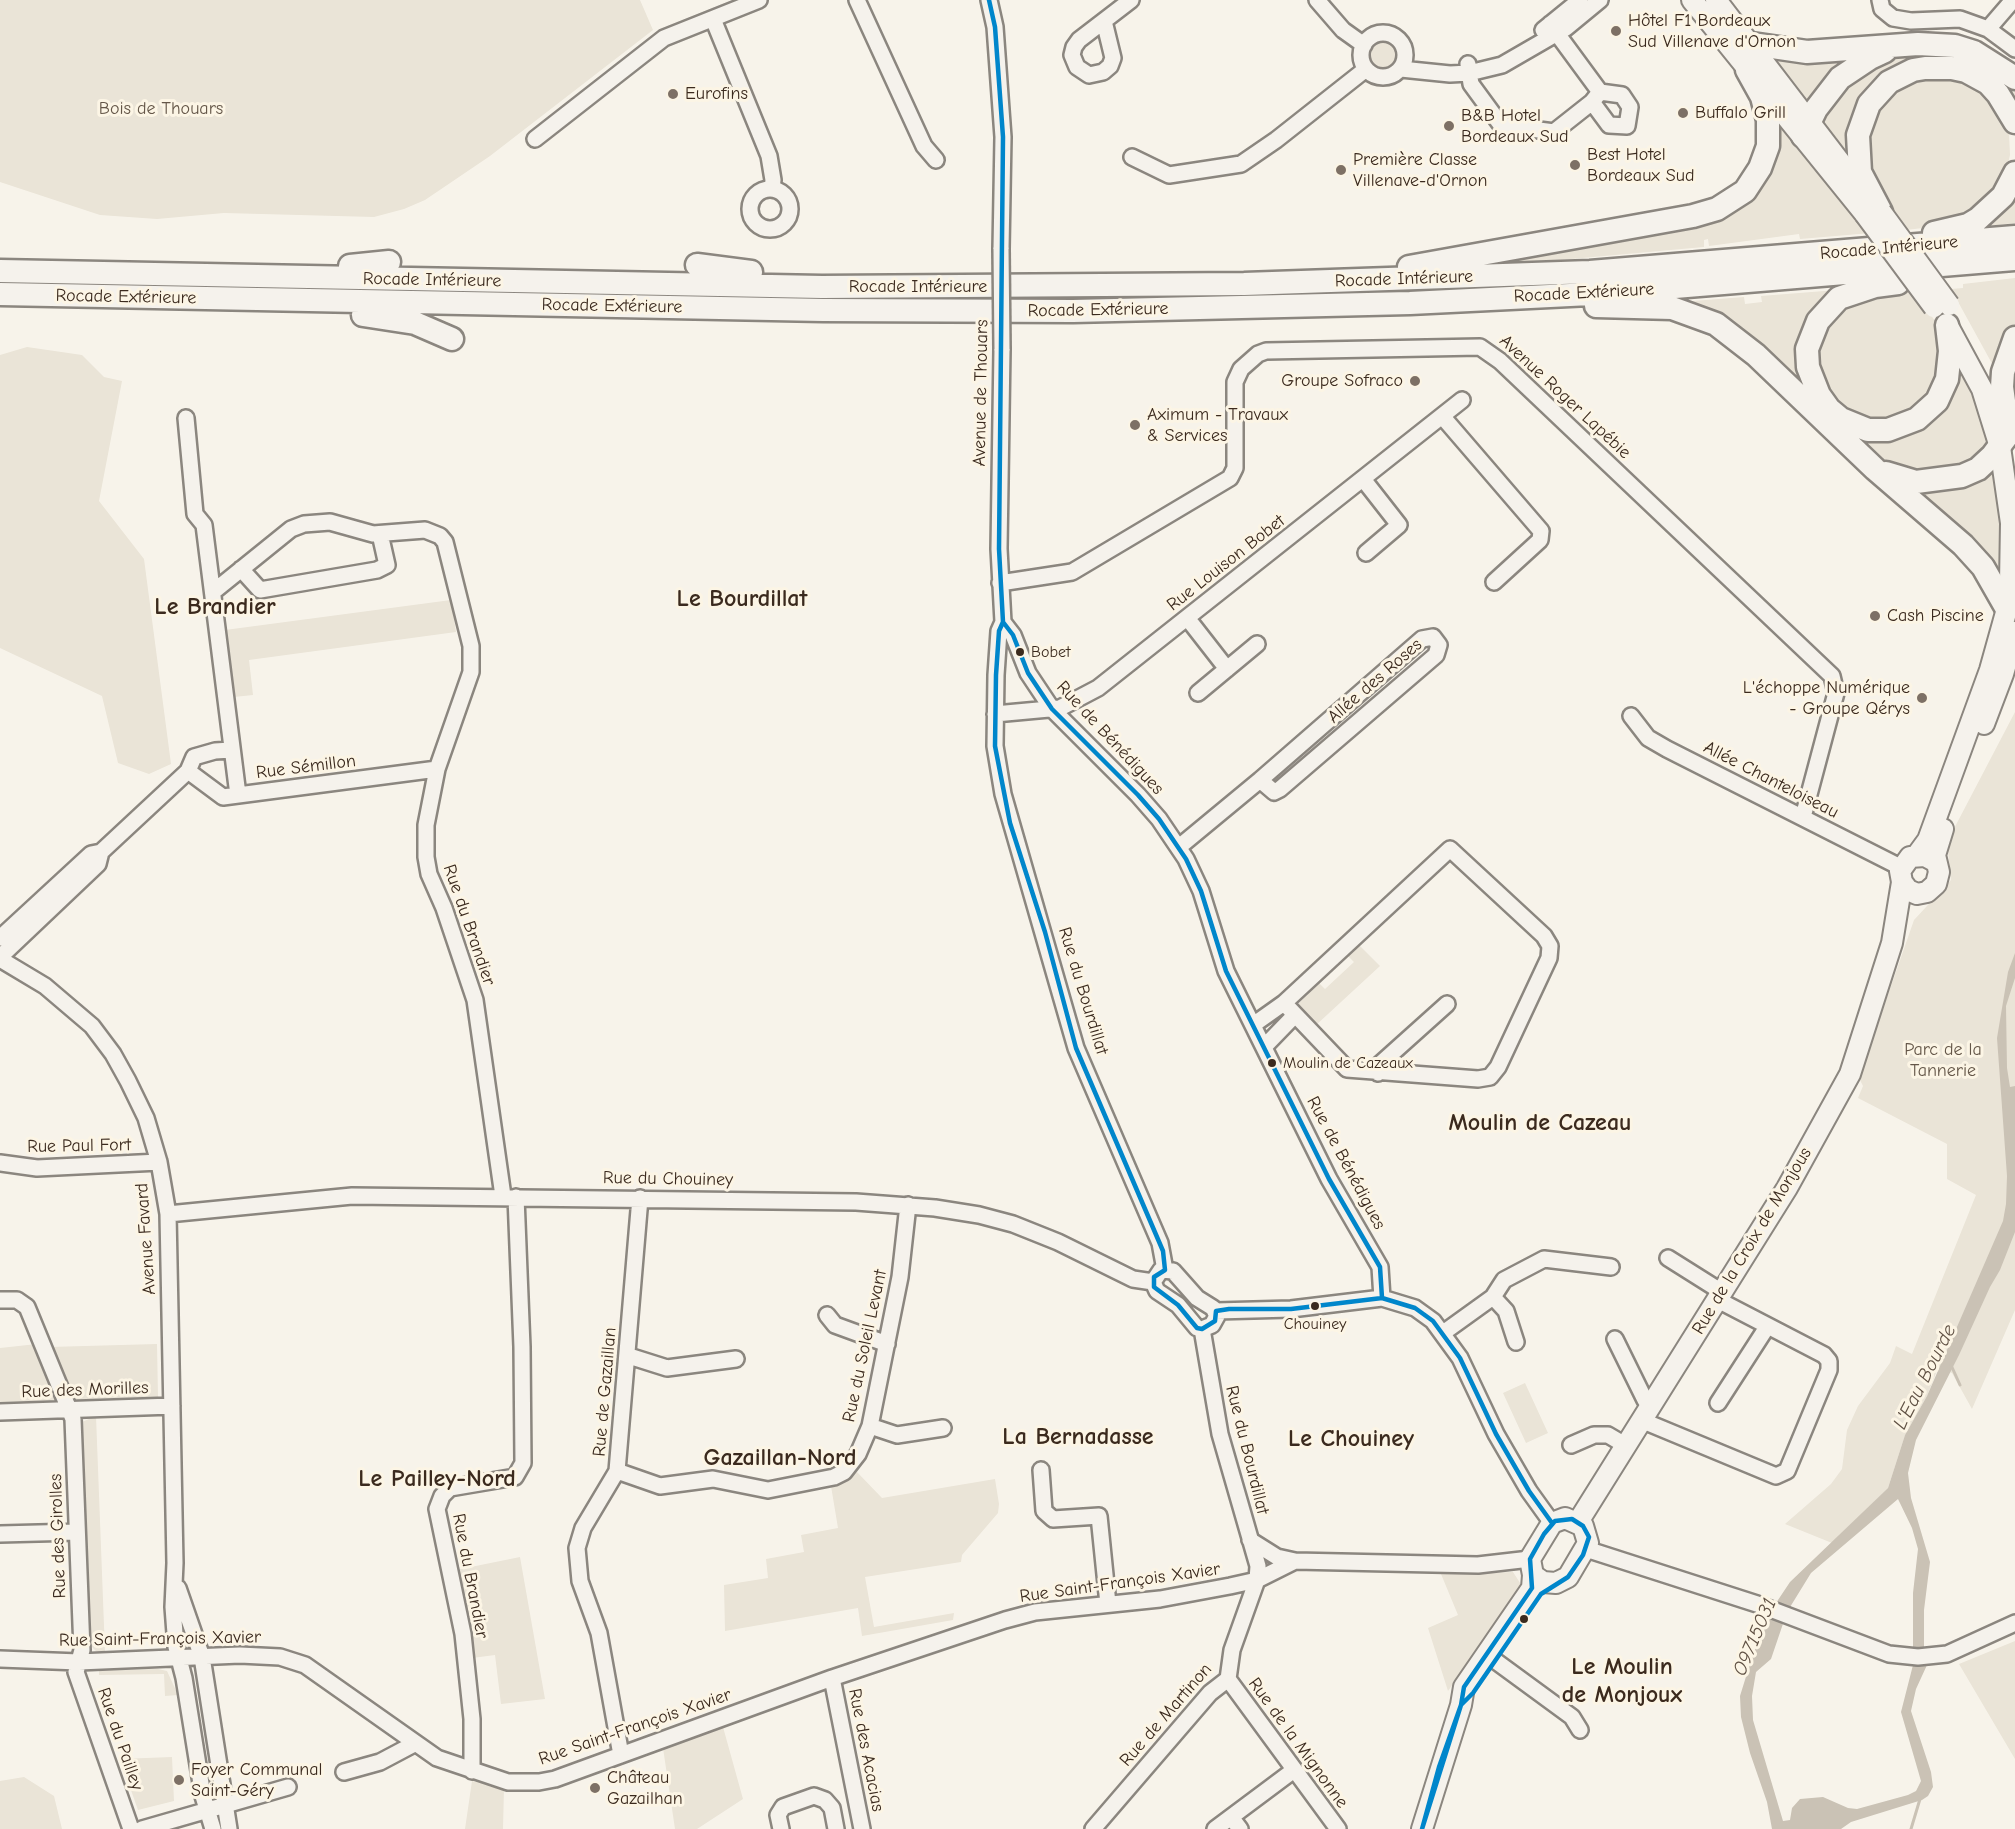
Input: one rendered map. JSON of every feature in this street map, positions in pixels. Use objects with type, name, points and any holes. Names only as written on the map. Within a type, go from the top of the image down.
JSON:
[{"type":"highway","points":[[1752,44],[1807,52],[1918,44],[1955,46],[1974,52],[2015,78]]},
{"type":"highway","points":[[1806,128],[1840,78],[1870,58],[1897,46]]},
{"type":"highway","points":[[1873,213],[1860,172],[1858,135],[1869,104],[1889,82],[1912,70],[1925,68],[1952,68],[1966,72],[1988,83],[1998,94],[2015,122]]},
{"type":"highway","points":[[1244,284],[1407,268],[1693,216],[1717,208],[1745,191],[1760,168],[1768,146],[1768,120],[1762,97],[1747,70]]},
{"type":"highway","points":[[1800,255],[1950,231],[1968,225],[1990,210],[2003,196],[2015,173]]},
{"type":"highway","name":"Rocade Intérieure","points":[[0,271],[284,278],[905,287],[1244,284],[1590,272],[2015,237]]},
{"type":"highway","name":"Rocade Extérieure","points":[[0,294],[854,310],[1073,311],[1246,308],[1567,295],[2015,259]]},
{"type":"highway","points":[[284,278],[342,267],[389,262]]},
{"type":"highway","points":[[697,265],[753,272],[821,275],[905,287]]},
{"type":"highway","points":[[1943,312],[1950,365],[1943,391],[1927,411],[1903,425],[1888,430],[1868,430],[1841,419],[1829,409],[1811,381],[1807,349],[1818,321],[1839,298],[1875,286],[2015,267]]},
{"type":"highway","points":[[1567,295],[1590,305],[1672,309],[1716,324],[1756,355],[1875,469],[1963,545],[1983,567],[2007,609]]},
{"type":"highway","points":[[280,300],[309,312],[384,317],[415,323],[452,339]]},
{"type":"highway","points":[[758,324],[826,322],[854,310]]},
{"type":"highway","points":[[1875,469],[1916,482],[1947,480],[1978,469],[2008,438],[2002,387],[2003,372],[2015,338]]},
{"type":"main road","points":[[1692,0],[1747,70],[1806,128]]},
{"type":"main road","points":[[1716,0],[1752,44],[1806,128],[1873,213],[1943,312],[1970,339],[2008,438],[2011,523],[2007,609],[1984,685],[1930,833],[1927,859],[1939,878],[1927,892],[1914,893],[1902,875],[1906,861],[1927,859]]},
{"type":"main road","points":[[1927,859],[1938,840],[2009,676],[2015,632]]},
{"type":"main road","name":"Rue de la Croix de Monjous","points":[[1578,1522],[1787,1188],[1850,1074],[1892,943],[1902,875]]},
{"type":"main road","name":"Rue de la Croix de Monjous","points":[[1892,943],[1927,892]]},
{"type":"main road","points":[[1422,1829],[1461,1705],[1532,1588],[1532,1567],[1552,1523],[1565,1518],[1578,1522],[1588,1537],[1586,1549],[1568,1576],[1541,1594],[1491,1658]]},
{"type":"main road","points":[[1532,1567],[1543,1582],[1556,1583]]},
{"type":"street","points":[[535,139],[648,48],[664,38],[759,0]]},
{"type":"street","points":[[857,0],[924,146],[936,160]]},
{"type":"street","name":"Avenue de Thouars","points":[[989,0],[995,27],[1003,137],[1000,583],[1003,622],[999,632],[995,714]]},
{"type":"street","points":[[1104,21],[1131,0]]},
{"type":"street","points":[[1317,0],[1343,30],[1364,45]]},
{"type":"street","points":[[1553,29],[1580,0]]},
{"type":"street","points":[[1403,63],[1439,74],[1502,65],[1553,29],[1600,0]]},
{"type":"street","points":[[1880,0],[1887,14],[1900,20],[1960,19],[1988,29],[2015,49]]},
{"type":"street","points":[[1988,29],[2013,0]]},
{"type":"street","points":[[713,19],[769,156],[773,180],[772,189]]},
{"type":"street","points":[[1469,68],[1476,93],[1501,125],[1554,132],[1596,97],[1553,29]]},
{"type":"street","points":[[1378,34],[1394,36],[1405,50],[1403,63],[1383,77],[1371,73],[1366,69],[1362,57],[1364,45],[1378,34]]},
{"type":"street","points":[[1132,156],[1169,175],[1241,164],[1276,140],[1366,69]]},
{"type":"street","name":"Avenue Roger Lapébie","points":[[1000,583],[1055,577],[1072,572],[1230,478],[1235,468],[1235,382],[1241,369],[1258,354],[1266,351],[1480,347],[1487,350],[1514,375],[1832,676],[1836,693],[1803,817]]},
{"type":"street","name":"Rue Louison Bobet","points":[[995,714],[1052,709],[1080,699],[1098,688],[1462,400]]},
{"type":"street","points":[[1442,416],[1540,531],[1540,540],[1494,582]]},
{"type":"street","points":[[186,418],[195,514],[204,525],[238,795]]},
{"type":"street","points":[[1363,479],[1404,520],[1366,553]]},
{"type":"street","points":[[213,592],[241,569],[291,529],[304,524],[330,522],[364,533],[380,534],[387,565],[377,570],[260,590],[241,569]]},
{"type":"street","name":"Rue du Brandier","points":[[380,534],[425,530],[440,536],[445,542],[471,646],[471,672],[438,770],[426,825],[426,857],[429,874],[444,908],[475,1000],[510,1197],[522,1347],[523,1463],[515,1477],[450,1488],[442,1496],[437,1509],[463,1634],[472,1719],[472,1771]]},
{"type":"street","points":[[1188,618],[1227,669]]},
{"type":"street","name":"Rue de Bénédigues","points":[[1003,622],[1013,635],[1028,673],[1052,709],[1138,795],[1179,847],[1201,891],[1221,958],[1329,1179],[1380,1268],[1382,1298]]},
{"type":"street","name":"Allée des Roses","points":[[1179,847],[1422,639],[1433,637],[1439,645],[1436,655],[1280,789],[1274,792],[1260,780]]},
{"type":"street","points":[[1198,693],[1257,644]]},
{"type":"street","points":[[1984,685],[2009,676]]},
{"type":"street","name":"Rue du Bourdillat","points":[[995,714],[995,746],[1003,794],[1076,1048],[1160,1242],[1166,1269]]},
{"type":"street","name":"Allée Chanteloiseau","points":[[1631,716],[1648,738],[1803,817],[1902,875]]},
{"type":"street","points":[[0,938],[91,854],[101,852],[188,771],[194,757],[200,754],[231,750]]},
{"type":"street","name":"Rue Sémillon","points":[[188,771],[217,796],[438,770]]},
{"type":"street","points":[[1264,1047],[1290,1009],[1450,849],[1544,936],[1550,946],[1549,958],[1498,1067],[1490,1077],[1478,1079],[1354,1071],[1340,1065],[1290,1009]]},
{"type":"street","points":[[0,958],[98,864],[101,852]]},
{"type":"street","name":"Avenue Favard","points":[[0,958],[45,986],[92,1026],[114,1054],[146,1118],[159,1162],[168,1214],[175,1580],[173,1607],[179,1659],[213,1829]]},
{"type":"street","points":[[1378,1073],[1379,1065],[1447,1004]]},
{"type":"street","points":[[1253,1025],[1290,1009]]},
{"type":"street","name":"Rue Paul Fort","points":[[0,1163],[37,1168],[159,1162]]},
{"type":"street","name":"Rue du Chouiney","points":[[168,1214],[352,1196],[847,1201],[908,1205],[952,1210],[1013,1224],[1100,1261],[1134,1279],[1153,1282]]},
{"type":"street","name":"Rue de Gazaillan","points":[[621,1755],[599,1633],[580,1581],[577,1562],[583,1528],[617,1471],[629,1356],[640,1198]]},
{"type":"street","name":"Rue du Soleil Levant","points":[[617,1471],[660,1486],[713,1479],[760,1489],[780,1488],[834,1477],[844,1472],[858,1454],[870,1426],[900,1277],[908,1205]]},
{"type":"street","points":[[1615,1339],[1645,1400],[1646,1412],[1771,1474],[1784,1474],[1830,1366],[1824,1355],[1767,1327],[1668,1258]]},
{"type":"street","points":[[1443,1333],[1492,1297],[1504,1280],[1544,1259],[1611,1268]]},
{"type":"street","points":[[1216,1311],[1215,1321],[1202,1329],[1197,1328],[1178,1305],[1157,1291],[1153,1282],[1158,1272],[1166,1269],[1173,1271],[1197,1298],[1216,1311],[1291,1309],[1382,1298],[1415,1308],[1433,1321],[1443,1333],[1467,1371],[1496,1434],[1519,1475],[1552,1523]]},
{"type":"street","points":[[1492,1297],[1506,1311],[1516,1342]]},
{"type":"street","name":"Rue des Girolles","points":[[0,1300],[17,1300],[27,1307],[73,1419],[82,1650],[79,1662]]},
{"type":"street","points":[[827,1315],[835,1325],[887,1344]]},
{"type":"street","points":[[1718,1403],[1767,1327]]},
{"type":"street","name":"Rue du Bourdillat","points":[[1202,1329],[1220,1434],[1258,1566],[1257,1580]]},
{"type":"street","points":[[629,1356],[667,1368],[736,1359]]},
{"type":"street","name":"Rue des Morilles","points":[[0,1412],[172,1406]]},
{"type":"street","points":[[870,1426],[897,1435],[943,1428]]},
{"type":"street","points":[[1570,1445],[1594,1435],[1608,1435],[1625,1445]]},
{"type":"street","points":[[1041,1470],[1044,1511],[1053,1519],[1099,1516],[1108,1604]]},
{"type":"street","points":[[0,1534],[77,1532]]},
{"type":"street","name":"Rue Saint-François Xavier","points":[[1250,1540],[1277,1557],[1295,1561],[1532,1567]]},
{"type":"street","points":[[1586,1549],[1757,1604],[1853,1639],[1876,1650],[1904,1653],[1957,1652],[2015,1623]]},
{"type":"street","name":"Rue Saint-François Xavier","points":[[0,1659],[79,1662],[202,1657],[280,1657],[305,1665],[414,1744],[437,1758],[508,1782],[539,1782],[555,1779],[832,1678],[1005,1620],[1035,1612],[1160,1599],[1257,1580],[1295,1561]]},
{"type":"street","name":"Avenue Favard","points":[[175,1580],[202,1657],[229,1829]]},
{"type":"street","name":"Rue de Martinon","points":[[1093,1829],[1210,1694],[1227,1679],[1232,1650],[1257,1580]]},
{"type":"street","points":[[1491,1658],[1572,1717],[1580,1730]]},
{"type":"street","name":"Rue du Pailley","points":[[79,1662],[76,1672],[131,1829]]},
{"type":"street","name":"Rue des Acacias","points":[[832,1678],[862,1829]]},
{"type":"street","name":"Rue de la Mignonne","points":[[1227,1679],[1338,1829]]},
{"type":"street","points":[[344,1772],[380,1762],[414,1744]]},
{"type":"street","points":[[1215,1829],[1235,1823],[1294,1770]]},
{"type":"street","points":[[142,1829],[288,1787]]},
{"type":"street","points":[[781,1829],[778,1815],[783,1807],[813,1796],[825,1800],[832,1808],[836,1829]]},
{"type":"green space","name":"Bois de Thouars","points":[[0,0],[640,0],[653,30],[490,156],[425,200],[404,209],[374,217],[224,213],[157,219],[100,215],[0,182]]},
{"type":"green space","points":[[1383,42],[1393,46],[1397,56],[1393,66],[1383,70],[1373,66],[1369,56],[1373,46]]},
{"type":"green space","points":[[1931,50],[2015,84],[2015,112],[1987,79],[1889,77],[1852,157],[1847,155],[1818,114],[1835,92],[1881,58]]},
{"type":"green space","points":[[1768,52],[1853,59],[1809,105]]},
{"type":"green space","points":[[1954,76],[1990,97],[2002,114],[2009,134],[2010,155],[2005,176],[1986,206],[1948,225],[1906,230],[1866,174],[1871,112],[1884,95],[1919,77]]},
{"type":"green space","points":[[1776,120],[1844,197],[1871,233],[1800,239],[1799,234],[1709,246],[1708,239],[1704,240],[1704,247],[1560,260],[1466,264],[1720,212]]},
{"type":"green space","points":[[2015,182],[2015,223],[1979,227]]},
{"type":"green space","points":[[2015,278],[2015,329],[1995,369],[1951,289],[1963,288],[1963,284]]},
{"type":"green space","points":[[1913,289],[1937,324],[1940,374],[1926,403],[1878,424],[1846,415],[1818,382],[1815,344],[1832,313],[1880,293]]},
{"type":"green space","points":[[1837,290],[1819,312],[1812,393],[1897,433],[1956,360],[1991,440],[1972,467],[1898,475],[1680,302],[1744,297],[1745,304],[1762,302],[1761,296]]},
{"type":"green space","points":[[27,347],[82,355],[104,377],[122,381],[99,501],[144,559],[171,764],[149,774],[118,763],[102,696],[0,648],[0,355]]},
{"type":"green space","points":[[1998,462],[2001,476],[2003,581],[1916,490],[1954,489],[1975,481]]},
{"type":"green space","points":[[451,600],[456,632],[249,660],[253,695],[234,697],[225,630]]},
{"type":"green space","name":"Parc de la Tannerie","points":[[2015,712],[2015,1310],[1972,1409],[1952,1373],[1938,1368],[1927,1396],[1905,1435],[1888,1488],[1832,1543],[1785,1524],[1831,1484],[1842,1469],[1847,1430],[1858,1406],[1890,1363],[1896,1346],[1912,1354],[1976,1195],[1947,1179],[1947,1144],[1858,1098],[1863,1086],[1859,1078],[1914,920],[1951,880],[1947,842]]},
{"type":"green space","points":[[1359,945],[1380,966],[1315,1026],[1298,1008],[1298,1004],[1319,983],[1325,989],[1354,962],[1348,956]]},
{"type":"green space","points":[[37,1344],[58,1400],[54,1404],[0,1405],[0,1348]]},
{"type":"green space","points":[[157,1344],[158,1397],[156,1399],[78,1401],[70,1397],[49,1347]]},
{"type":"green space","points":[[1525,1383],[1548,1433],[1526,1443],[1503,1393]]},
{"type":"green space","points":[[96,1416],[105,1652],[96,1651],[89,1644],[80,1433],[82,1422]]},
{"type":"green space","points":[[857,1472],[882,1498],[995,1479],[998,1513],[962,1555],[961,1562],[865,1577],[874,1627],[954,1613],[953,1620],[862,1636],[858,1608],[725,1631],[724,1585],[768,1578],[766,1559],[804,1552],[801,1535],[838,1528],[831,1486],[839,1484]]},
{"type":"green space","points":[[520,1557],[545,1699],[501,1704],[495,1655],[472,1658],[456,1570]]},
{"type":"green space","points":[[1513,1572],[1522,1586],[1448,1691],[1428,1628],[1458,1615],[1441,1574]]},
{"type":"green space","points":[[2015,1641],[2015,1759],[1959,1664]]},
{"type":"green space","points":[[158,1669],[167,1671],[178,1695],[165,1696],[164,1674],[99,1675],[99,1670]]},
{"type":"green space","points":[[723,1727],[743,1799],[697,1829],[675,1829],[663,1748]]},
{"type":"green space","points":[[172,1757],[174,1801],[138,1810],[120,1759]]},
{"type":"green space","points":[[24,1777],[54,1796],[62,1829],[0,1829],[0,1781]]},
{"type":"green space","points":[[472,1781],[504,1788],[503,1829],[465,1829]]},
{"type":"shaded area","points":[[2015,953],[2015,978],[2006,1006],[2007,1068],[2010,1087],[2015,1086],[2015,1232],[2000,1270],[1916,1440],[1908,1473],[1911,1498],[1930,1562],[1924,1610],[1924,1653],[1927,1665],[1916,1689],[1911,1711],[1931,1772],[1933,1787],[1928,1796],[1922,1800],[1851,1822],[1841,1829],[1772,1829],[1767,1802],[1750,1753],[1741,1717],[1740,1696],[1753,1654],[1774,1606],[1790,1582],[1888,1488],[1905,1435],[1927,1396],[2003,1221],[2007,1176],[1997,1038],[2008,972]],"holes":[[[1898,1499],[1912,1528],[1918,1549],[1913,1593],[1913,1665],[1901,1712],[1921,1781],[1916,1791],[1908,1795],[1857,1809],[1848,1808],[1823,1797],[1800,1799],[1792,1808],[1790,1820],[1783,1821],[1753,1720],[1752,1696],[1756,1672],[1771,1659],[1787,1612],[1811,1573]]]},
{"type":"waterway","points":[[1951,1365],[1960,1385]]},
{"type":"waterway","name":"L'Eau Bourde","points":[[1911,1829],[1920,1799]]},
{"type":"transit line","points":[[989,0],[995,27],[1003,137],[999,549],[1003,622],[999,631],[996,675],[995,746],[1010,823],[1045,932],[1076,1048],[1163,1251],[1165,1270],[1154,1277],[1154,1287],[1178,1305],[1197,1328],[1202,1329],[1215,1321],[1216,1311],[1229,1309],[1291,1309],[1382,1298],[1415,1308],[1433,1321],[1460,1358],[1496,1434],[1529,1491],[1552,1523]]},
{"type":"transit line","points":[[1003,622],[1013,635],[1028,673],[1052,709],[1138,795],[1159,819],[1186,859],[1201,891],[1226,971],[1329,1179],[1380,1267],[1382,1298]]},
{"type":"transit line","points":[[1572,1519],[1583,1526],[1589,1537],[1583,1555],[1568,1577],[1541,1594],[1473,1693],[1461,1705],[1464,1687],[1532,1588],[1530,1559],[1544,1534],[1555,1521],[1572,1519]]},
{"type":"transit line","points":[[1461,1705],[1422,1829],[1439,1767],[1461,1705]]},
{"type":"place","name":"Hôtel F1 Bordeaux Sud Villenave d'Ornon","points":[[1616,31]]},
{"type":"place","name":"Eurofins","points":[[673,94]]},
{"type":"place","name":"Buffalo Grill","points":[[1683,113]]},
{"type":"place","name":"B&B Hotel Bordeaux Sud","points":[[1449,126]]},
{"type":"place","name":"Best Hotel Bordeaux Sud","points":[[1575,165]]},
{"type":"place","name":"Première Classe Villenave-d'Ornon","points":[[1341,170]]},
{"type":"place","name":"Groupe Sofraco","points":[[1415,381]]},
{"type":"place","name":"Aximum - Travaux & Services","points":[[1135,425]]},
{"type":"place","name":"Cash Piscine","points":[[1875,616]]},
{"type":"place","name":"Bobet","points":[[1020,652]]},
{"type":"place","name":"L'échoppe Numérique - Groupe Qérys","points":[[1922,698]]},
{"type":"place","name":"Moulin de Cazeaux","points":[[1272,1063]]},
{"type":"place","name":"Chouiney","points":[[1315,1306]]},
{"type":"place","name":"Foyer Communal Saint-Géry","points":[[179,1780]]},
{"type":"place","name":"Château Gazailhan","points":[[595,1788]]},
{"type":"district","name":"Le Bourdillat","points":[[742,599]]},
{"type":"district","name":"Le Brandier","points":[[215,607]]},
{"type":"district","name":"Moulin de Cazeau","points":[[1540,1123]]},
{"type":"district","name":"La Bernadasse","points":[[1078,1437]]},
{"type":"district","name":"Le Chouiney","points":[[1351,1439]]},
{"type":"district","name":"Gazaillan-Nord","points":[[780,1458]]},
{"type":"district","name":"Le Pailley-Nord","points":[[437,1479]]},
{"type":"district","name":"Le Moulin de Monjoux","points":[[1622,1681]]},
{"type":"water label","name":"O9715031","points":[[1755,1637]]}]
